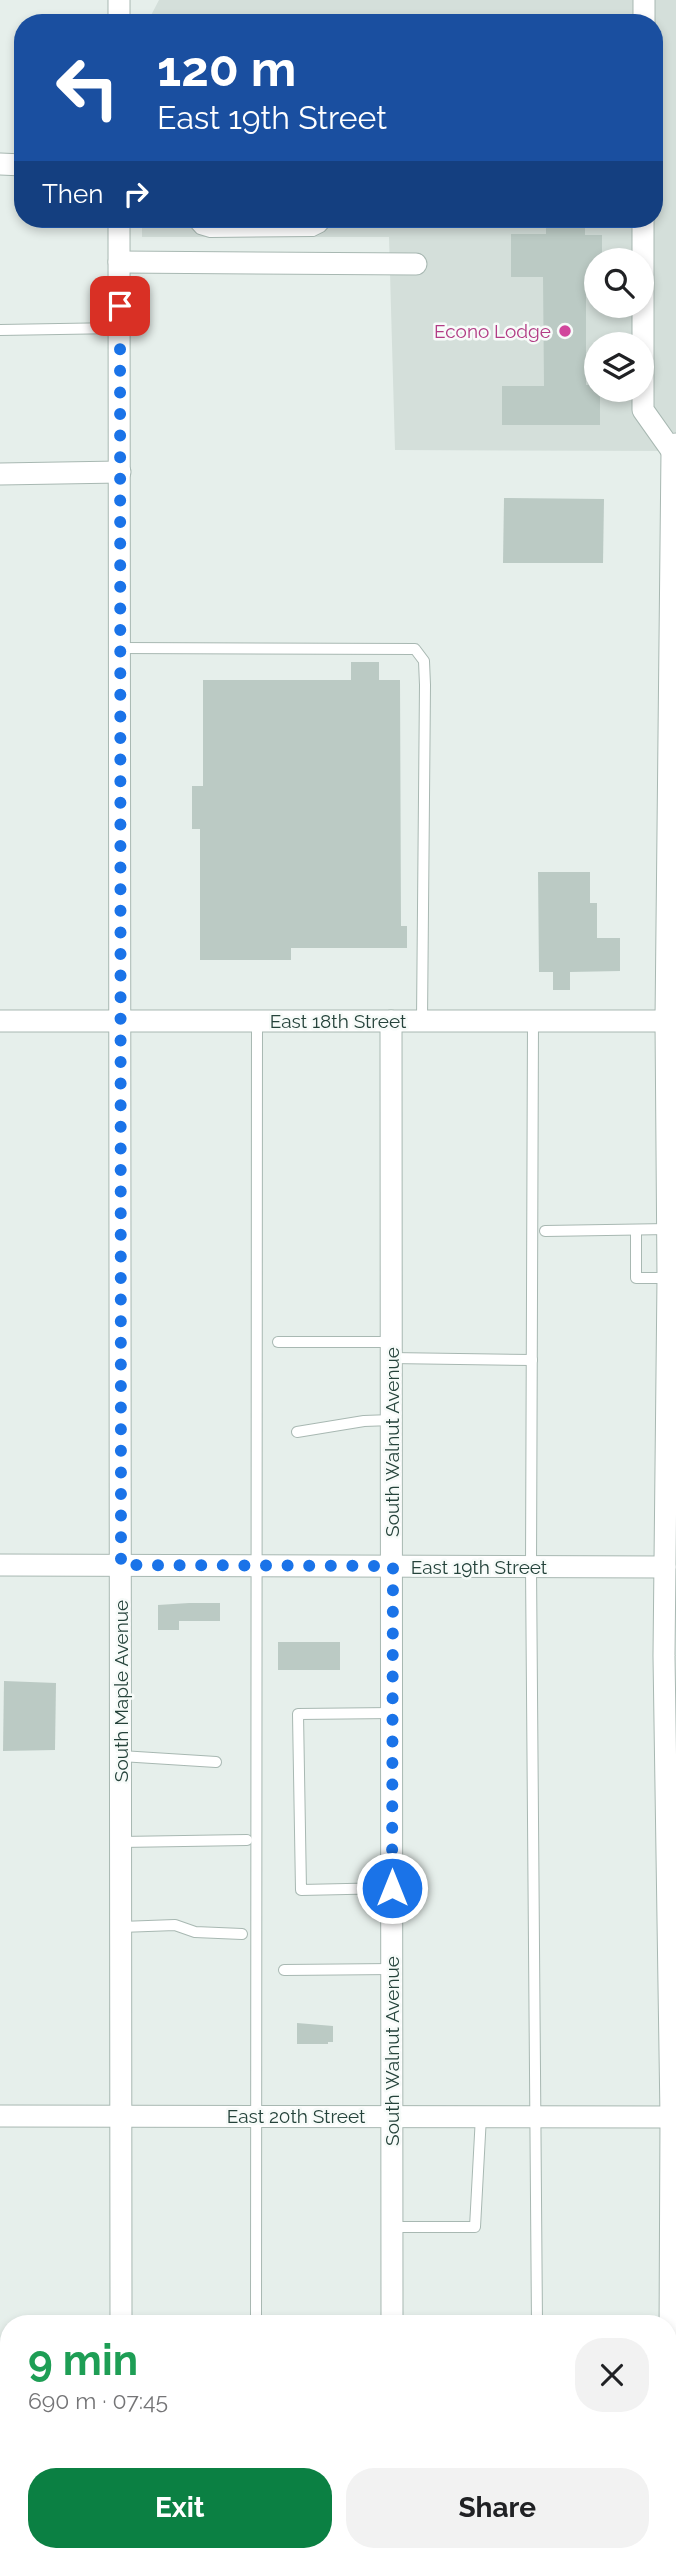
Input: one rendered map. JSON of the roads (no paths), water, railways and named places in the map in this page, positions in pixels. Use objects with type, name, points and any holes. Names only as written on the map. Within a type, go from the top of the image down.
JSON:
[{"type":"street","name":"South Maple Avenue","points":[[120,228],[121,2315]]},
{"type":"street","points":[[643,228],[643,410],[675,449],[668,1229],[672,1278],[664,1656],[673,2117],[671,2315]]},
{"type":"street","points":[[120,262],[416,264]]},
{"type":"street","points":[[0,474],[120,472]]},
{"type":"street","name":"East 18th Street","points":[[0,1021],[671,1021]]},
{"type":"street","name":"South Walnut Avenue","points":[[391,1021],[392,2315]]},
{"type":"street","name":"East 19th Street","points":[[0,1565],[665,1567]]},
{"type":"street","name":"East 20th Street","points":[[0,2116],[673,2117]]},
{"type":"lane","points":[[199,228],[211,232],[313,231],[319,228]]},
{"type":"lane","points":[[0,330],[120,328]]},
{"type":"lane","points":[[120,648],[415,649],[424,661],[425,685],[422,1021]]},
{"type":"lane","points":[[257,1021],[257,2315]]},
{"type":"lane","points":[[533,1021],[531,1567],[537,2315]]},
{"type":"lane","points":[[545,1230],[668,1229]]},
{"type":"lane","points":[[635,1230],[635,1279],[672,1278]]},
{"type":"lane","points":[[278,1342],[532,1360]]},
{"type":"lane","points":[[297,1432],[391,1420]]},
{"type":"lane","points":[[392,1713],[298,1714],[301,1890],[392,1888]]},
{"type":"lane","points":[[121,1756],[216,1762]]},
{"type":"lane","points":[[121,1842],[247,1840]]},
{"type":"lane","points":[[121,1927],[175,1925],[195,1932],[242,1934]]},
{"type":"lane","points":[[285,1970],[392,1969]]},
{"type":"lane","points":[[392,2227],[475,2227],[481,2116]]},
{"type":"place","name":"Econo Lodge","points":[[565,331]]}]
